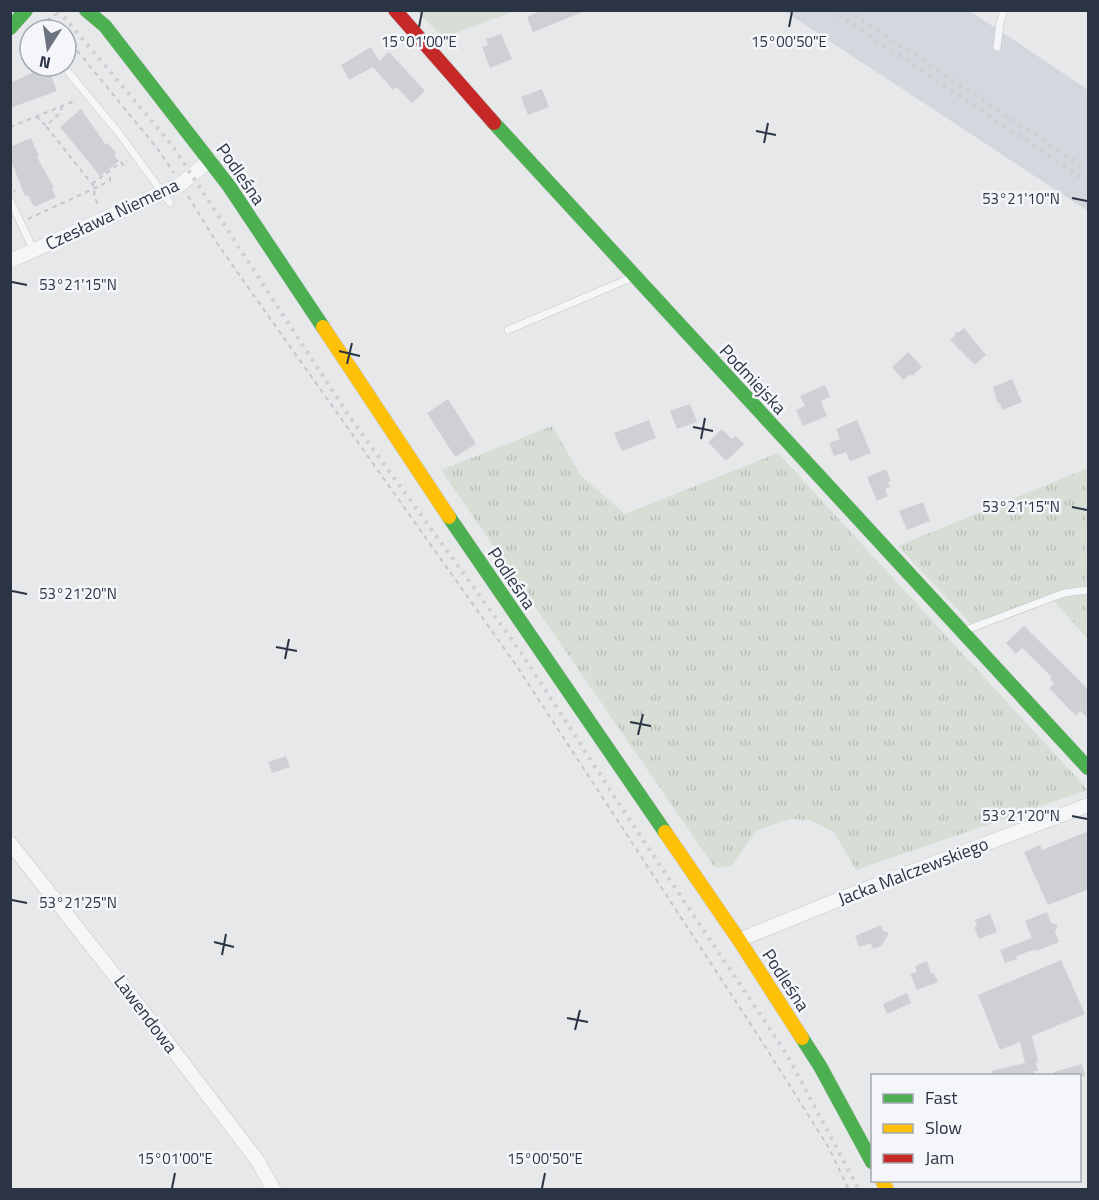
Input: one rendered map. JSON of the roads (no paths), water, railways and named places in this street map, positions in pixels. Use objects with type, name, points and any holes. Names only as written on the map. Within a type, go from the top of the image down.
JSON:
[{"type":"street","points":[[10,28],[26,10]]},
{"type":"street","name":"Podleśna","points":[[86,10],[105,27],[210,160],[500,592],[739,940],[820,1066],[871,1158]]},
{"type":"street","name":"Podleśna","points":[[100,10],[105,27]]},
{"type":"street","name":"Podmiejska","points":[[395,10],[512,143],[1089,768]]},
{"type":"street","name":"Czesława Niemena","points":[[10,261],[166,197],[210,160]]},
{"type":"street","name":"Jacka Malczewskiego","points":[[739,940],[847,896],[1089,805]]},
{"type":"street","name":"Lawendowa","points":[[10,843],[257,1160],[274,1190]]},
{"type":"lane","points":[[997,47],[1004,10]]},
{"type":"lane","points":[[73,78],[118,132],[166,197]]},
{"type":"lane","points":[[10,200],[34,251]]},
{"type":"lane","points":[[508,330],[635,276]]},
{"type":"lane","points":[[964,631],[1064,593],[1089,590]]},
{"type":"railway","points":[[58,10],[172,145],[349,416],[522,654],[625,813],[786,1053],[859,1190]]},
{"type":"railway","points":[[831,10],[1088,182]]},
{"type":"railway","points":[[847,10],[1088,170]]}]
